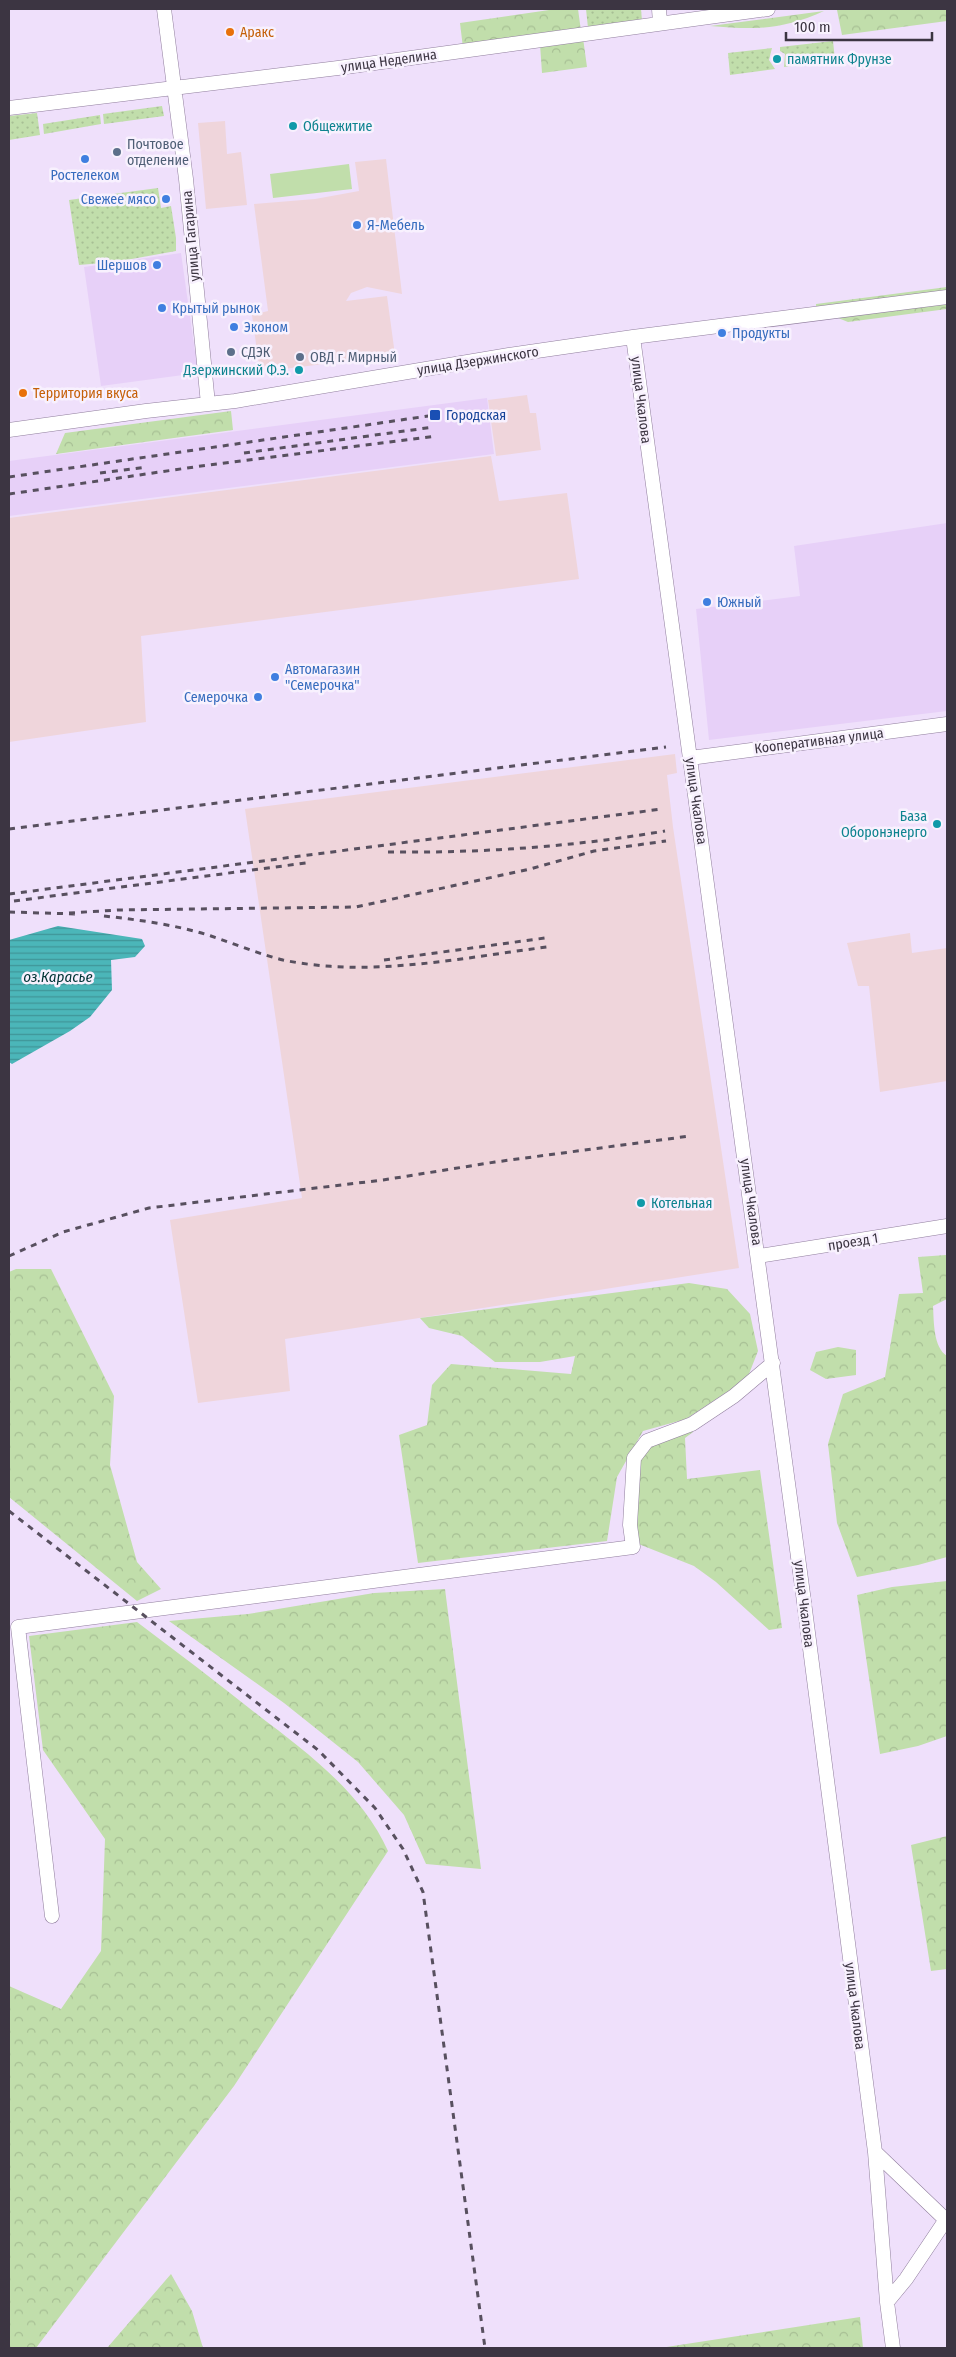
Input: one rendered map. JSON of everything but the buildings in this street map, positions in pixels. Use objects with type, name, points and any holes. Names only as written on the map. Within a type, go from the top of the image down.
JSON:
[{"type":"street","name":"улица Гагарина","points":[[164,9],[186,179],[208,404]]},
{"type":"street","name":"улица Неделина","points":[[9,108],[367,64],[660,16],[768,9]]},
{"type":"street","name":"улица Дзержинского","points":[[9,430],[146,410],[208,404],[633,337],[947,297]]},
{"type":"street","name":"улица Чкалова","points":[[633,337],[759,1256],[875,2152],[887,2302],[893,2348]]},
{"type":"street","name":"Кооперативная улица","points":[[690,758],[947,724]]},
{"type":"street","name":"проезд 1","points":[[759,1256],[947,1226]]},
{"type":"street","points":[[52,1916],[18,1627],[232,1601],[406,1575],[633,1547],[630,1525],[634,1458],[646,1441],[692,1424],[734,1396],[773,1364]]},
{"type":"street","points":[[875,2152],[946,2221],[887,2302]]},
{"type":"shaded area","points":[[225,121],[227,154],[241,152],[247,205],[206,209],[198,123]]},
{"type":"shaded area","points":[[386,159],[402,294],[367,287],[351,293],[346,301],[387,296],[395,355],[260,372],[252,315],[268,311],[254,204],[315,199],[359,191],[355,162]]},
{"type":"shaded area","points":[[181,253],[198,373],[101,386],[84,267]]},
{"type":"shaded area","points":[[527,395],[530,413],[536,413],[541,450],[496,456],[488,400]]},
{"type":"shaded area","points":[[487,398],[494,454],[9,516],[9,461]]},
{"type":"shaded area","points":[[491,456],[499,501],[567,493],[579,579],[141,636],[146,722],[9,742],[9,518]]},
{"type":"shaded area","points":[[947,523],[947,711],[709,740],[696,609],[800,596],[794,546]]},
{"type":"shaded area","points":[[675,754],[677,773],[667,775],[673,827],[739,1268],[285,1339],[290,1391],[198,1403],[170,1220],[302,1198],[245,809]]},
{"type":"shaded area","points":[[910,933],[912,953],[947,948],[947,1081],[880,1092],[869,986],[858,986],[847,943]]},
{"type":"green space","points":[[556,9],[578,9],[581,31],[463,48],[460,23]]},
{"type":"green space","points":[[586,9],[641,9],[642,21],[588,28]]},
{"type":"green space","points":[[947,9],[947,21],[842,35],[837,10]]},
{"type":"green space","points":[[824,11],[795,22],[768,27],[710,26]]},
{"type":"green space","points":[[583,38],[587,67],[542,73],[540,44]]},
{"type":"green space","points":[[833,41],[835,60],[784,67],[785,54],[780,51],[780,47]]},
{"type":"green space","points":[[772,48],[769,60],[775,69],[730,75],[728,53]]},
{"type":"green space","points":[[162,106],[164,116],[104,124],[103,114]]},
{"type":"green space","points":[[37,113],[40,135],[9,140],[9,116]]},
{"type":"green space","points":[[100,115],[101,124],[44,134],[43,124]]},
{"type":"green space","points":[[349,164],[352,189],[273,198],[270,174]]},
{"type":"green space","points":[[158,188],[161,208],[171,206],[176,251],[115,262],[79,265],[69,200]]},
{"type":"green space","points":[[947,287],[947,309],[848,322],[816,309],[816,304]]},
{"type":"green space","points":[[231,411],[233,430],[56,454],[65,433]]},
{"type":"green space","points":[[946,1255],[947,1299],[933,1306],[937,1340],[942,1352],[947,1356],[947,1557],[918,1565],[857,1577],[837,1523],[828,1444],[843,1394],[885,1377],[899,1294],[923,1293],[918,1257]]},
{"type":"green space","points":[[16,1269],[51,1269],[114,1396],[110,1465],[137,1562],[161,1589],[137,1601],[9,1497],[9,1272]]},
{"type":"green space","points":[[689,1283],[727,1289],[750,1314],[758,1351],[747,1379],[686,1419],[643,1431],[617,1477],[607,1541],[418,1563],[399,1435],[427,1425],[432,1385],[451,1364],[571,1374],[575,1356],[540,1362],[495,1362],[462,1336],[429,1328],[420,1318]]},
{"type":"green space","points":[[838,1347],[856,1350],[856,1375],[826,1379],[810,1370],[816,1352]]},
{"type":"green space","points":[[693,1427],[693,1432],[685,1438],[687,1479],[760,1470],[782,1628],[769,1630],[716,1582],[694,1566],[636,1543],[637,1461],[649,1443]]},
{"type":"green space","points":[[947,1581],[947,1736],[918,1746],[880,1754],[857,1595],[892,1587]]},
{"type":"green space","points":[[445,1589],[481,1869],[426,1864],[404,1815],[358,1762],[284,1703],[169,1621],[248,1614],[374,1593]]},
{"type":"green space","points":[[137,1622],[314,1759],[349,1792],[377,1830],[388,1851],[234,2086],[36,2348],[9,2348],[9,1986],[61,2009],[101,1951],[105,1839],[43,1750],[29,1636]]},
{"type":"green space","points":[[947,1836],[947,1969],[931,1971],[911,1845]]},
{"type":"green space","points":[[171,2274],[192,2311],[203,2348],[107,2348]]},
{"type":"green space","points":[[860,2317],[863,2348],[660,2348]]},
{"type":"water","name":"оз.Карасье","points":[[58,926],[142,939],[145,946],[135,957],[111,960],[112,990],[90,1017],[70,1031],[12,1064],[9,1062],[9,940]]},
{"type":"railway","points":[[9,477],[435,415]]},
{"type":"railway","points":[[244,453],[434,427]]},
{"type":"railway","points":[[9,494],[201,466],[437,436]]},
{"type":"railway","points":[[100,473],[147,467]]},
{"type":"railway","points":[[9,829],[666,747]]},
{"type":"railway","points":[[9,894],[662,809]]},
{"type":"railway","points":[[388,852],[526,848],[630,837],[665,831]]},
{"type":"railway","points":[[69,913],[117,910],[356,907],[530,869],[594,851],[666,841]]},
{"type":"railway","points":[[14,901],[306,863]]},
{"type":"railway","points":[[9,912],[76,914]]},
{"type":"railway","points":[[104,916],[145,921],[185,929],[274,958],[316,965],[382,967],[448,961],[547,947]]},
{"type":"railway","points":[[384,960],[545,938]]},
{"type":"railway","points":[[9,1256],[63,1232],[149,1208],[383,1180],[495,1162],[690,1136]]},
{"type":"railway","points":[[9,1511],[318,1750],[375,1808],[403,1849],[423,1892],[485,2348]]},
{"type":"place","name":"Аракс","points":[[230,32]]},
{"type":"place","name":"памятник Фрунзе","points":[[777,59]]},
{"type":"place","name":"Общежитие","points":[[293,126]]},
{"type":"place","name":"Почтовое отделение","points":[[117,152]]},
{"type":"place","name":"Ростелеком","points":[[85,159]]},
{"type":"place","name":"Свежее мясо","points":[[166,199]]},
{"type":"place","name":"Я-Мебель","points":[[357,225]]},
{"type":"place","name":"Шершов","points":[[157,265]]},
{"type":"place","name":"Крытый рынок","points":[[162,308]]},
{"type":"place","name":"Эконом","points":[[234,327]]},
{"type":"place","name":"Продукты","points":[[722,333]]},
{"type":"place","name":"СДЭК","points":[[231,352]]},
{"type":"place","name":"ОВД г. Мирный","points":[[300,357]]},
{"type":"place","name":"Дзержинский Ф.Э.","points":[[299,370]]},
{"type":"place","name":"Территория вкуса","points":[[23,393]]},
{"type":"place","name":"Городская","points":[[435,415]]},
{"type":"place","name":"Южный","points":[[707,602]]},
{"type":"place","name":"Автомагазин \"Семерочка\"","points":[[275,677]]},
{"type":"place","name":"Семерочка","points":[[258,697]]},
{"type":"place","name":"База Оборонэнерго","points":[[937,824]]},
{"type":"place","name":"Котельная","points":[[641,1203]]}]
